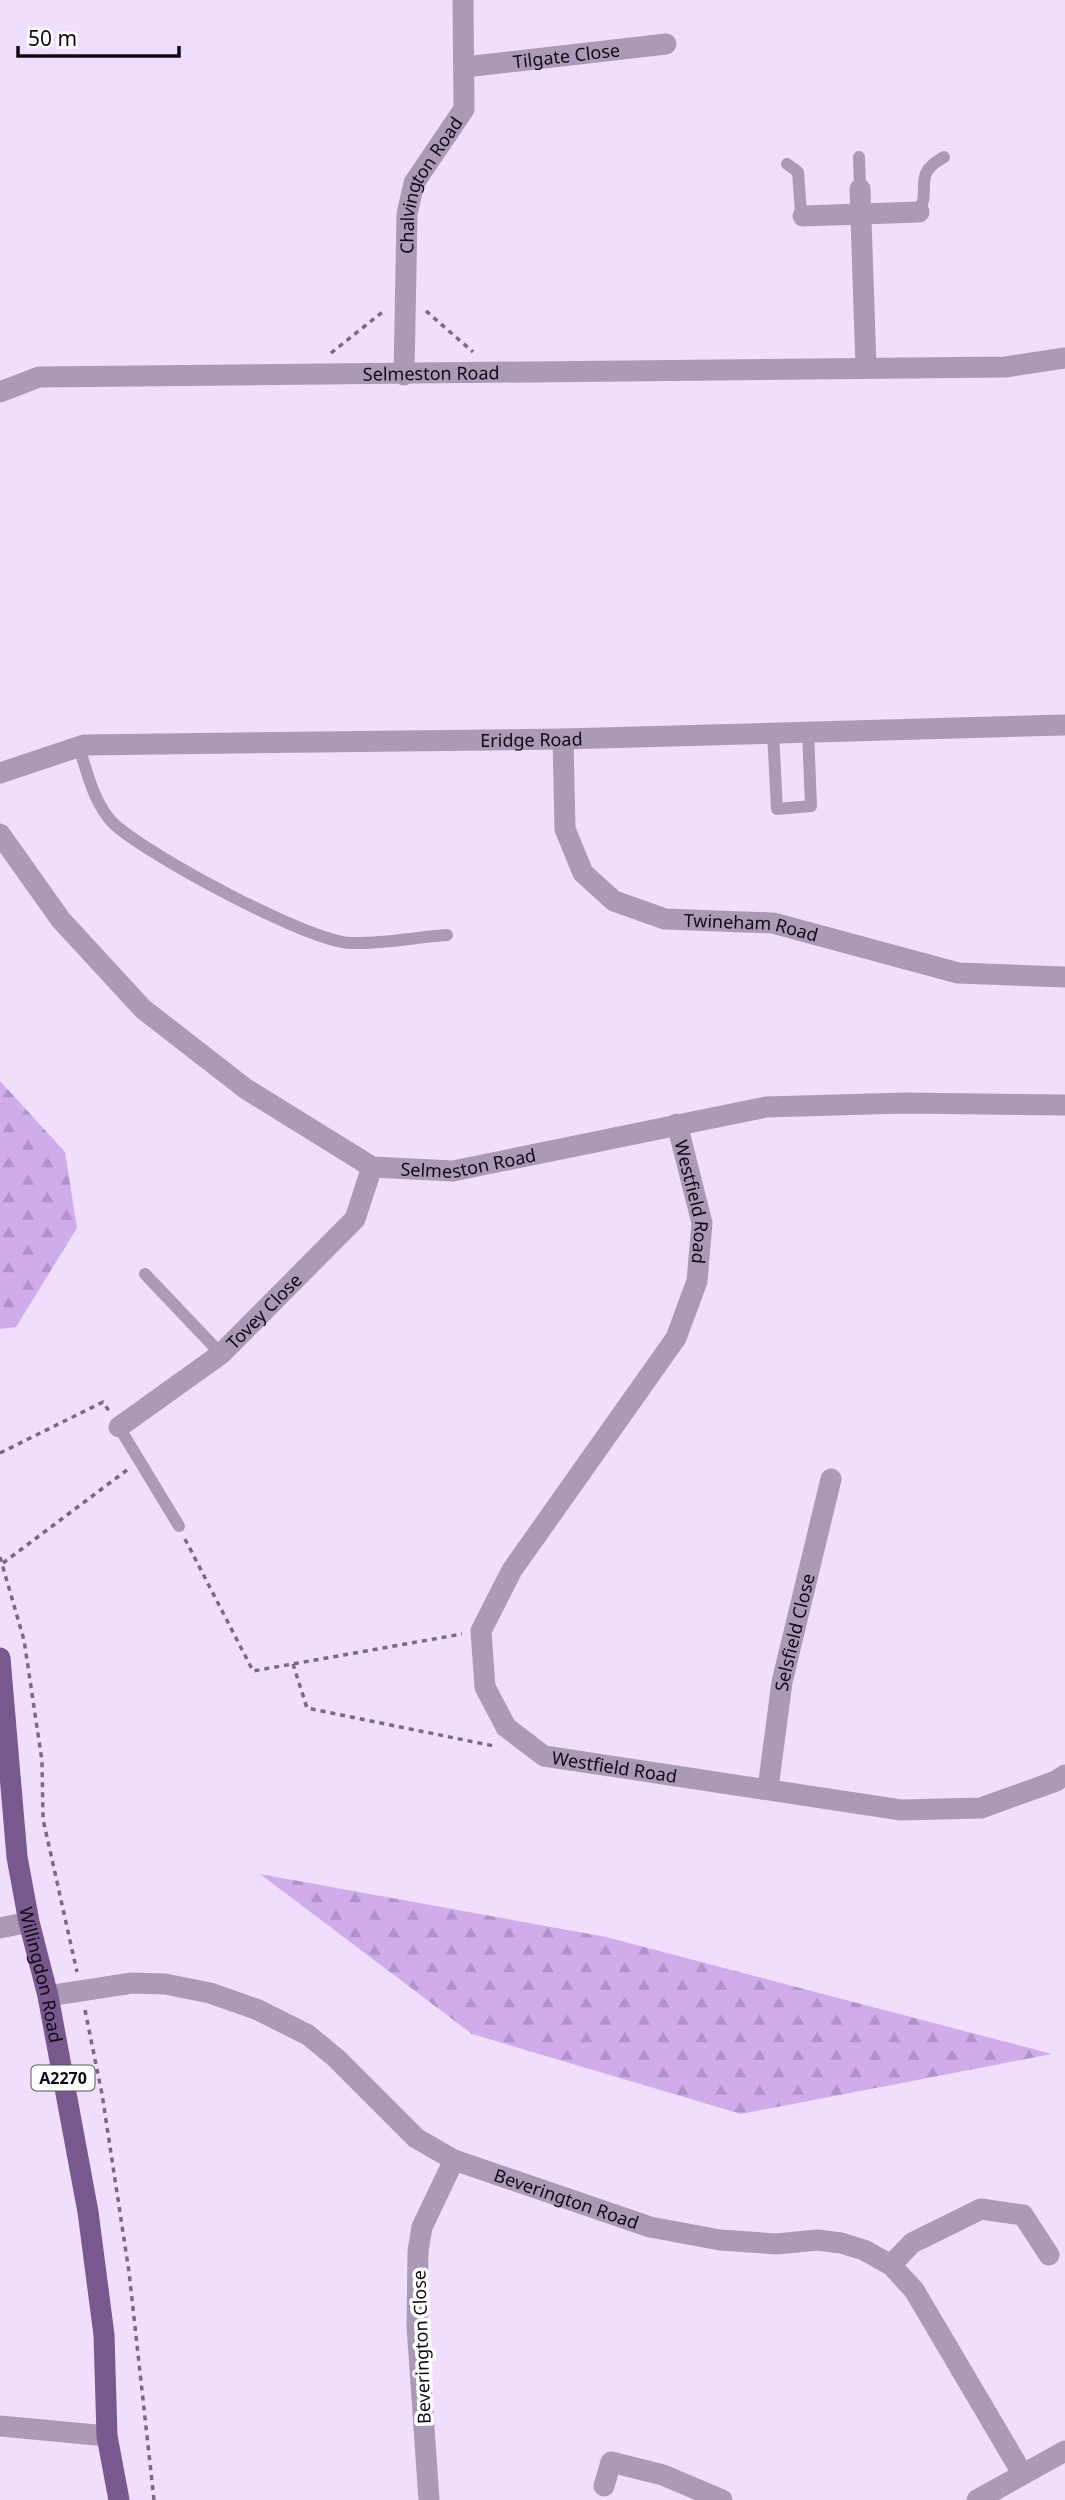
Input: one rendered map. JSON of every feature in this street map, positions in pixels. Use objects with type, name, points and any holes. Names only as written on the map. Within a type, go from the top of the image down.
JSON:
[{"type":"main road","name":"Willingdon Road","points":[[0,1658],[17,1857],[29,1922],[48,1996],[88,2212],[104,2334],[107,2436],[119,2500]]},
{"type":"street","name":"Chalvington Road","points":[[404,375],[407,214],[414,183],[464,109],[463,0]]},
{"type":"street","name":"Tilgate Close","points":[[465,67],[666,44]]},
{"type":"street","points":[[860,189],[866,367]]},
{"type":"street","points":[[803,216],[919,212]]},
{"type":"street","name":"Selmeston Road","points":[[0,392],[39,377],[1004,367],[1065,358]]},
{"type":"street","name":"Eridge Road","points":[[0,773],[79,747],[564,739],[1065,725]]},
{"type":"street","name":"Twineham Road","points":[[564,739],[565,829],[583,873],[614,901],[665,919],[773,923],[958,973],[1065,977]]},
{"type":"street","name":"Selmeston Road","points":[[0,834],[61,920],[143,1009],[246,1088],[372,1167],[453,1171],[766,1107],[906,1103],[1065,1105]]},
{"type":"street","name":"Westfield Road","points":[[677,1124],[702,1223],[698,1281],[676,1338],[512,1570],[481,1631],[485,1687],[506,1727],[544,1756],[901,1810],[981,1808],[1056,1782],[1065,1775]]},
{"type":"street","name":"Tovey Close","points":[[119,1427],[221,1354],[355,1219],[372,1167]]},
{"type":"street","name":"Selsfield Close","points":[[768,1788],[782,1682],[831,1479]]},
{"type":"street","points":[[0,1928],[29,1922]]},
{"type":"street","name":"Beverington Road","points":[[48,1996],[132,1983],[165,1984],[210,1993],[256,2009],[308,2035],[336,2058],[416,2138],[454,2160],[650,2227],[720,2241],[776,2244],[817,2240],[864,2250],[891,2265],[915,2290],[1022,2473]]},
{"type":"street","name":"Beverington Close","points":[[429,2500],[417,2326],[418,2251],[422,2227],[454,2160]]},
{"type":"street","points":[[891,2265],[912,2243],[981,2209],[1023,2215],[1049,2255]]},
{"type":"street","points":[[0,2426],[107,2436]]},
{"type":"street","points":[[977,2500],[1065,2451]]},
{"type":"street","points":[[604,2486],[611,2462],[663,2475],[722,2500]]},
{"type":"lane","points":[[859,157],[860,189]]},
{"type":"lane","points":[[919,212],[923,175],[932,164],[944,157]]},
{"type":"lane","points":[[787,164],[798,172],[803,216]]},
{"type":"lane","points":[[773,733],[777,808],[811,806],[808,732]]},
{"type":"lane","points":[[79,747],[93,792],[112,822],[156,855],[241,899],[330,940],[351,943],[447,934]]},
{"type":"lane","points":[[145,1274],[221,1354]]},
{"type":"lane","points":[[119,1427],[179,1526]]},
{"type":"path","points":[[303,375],[405,294],[499,373]]},
{"type":"path","points":[[0,1454],[103,1402],[119,1427]]},
{"type":"path","points":[[3,1563],[139,1460]]},
{"type":"path","points":[[179,1526],[253,1671],[481,1631]]},
{"type":"path","points":[[0,1557],[24,1640],[42,1761],[43,1819],[102,2094],[129,2272],[154,2500]]},
{"type":"path","points":[[293,1664],[307,1709],[505,1748]]},
{"type":"green space","points":[[0,1081],[65,1152],[77,1228],[16,1327],[0,1329]]},
{"type":"green space","points":[[260,1874],[606,1937],[1052,2054],[741,2114],[472,2034]]}]
